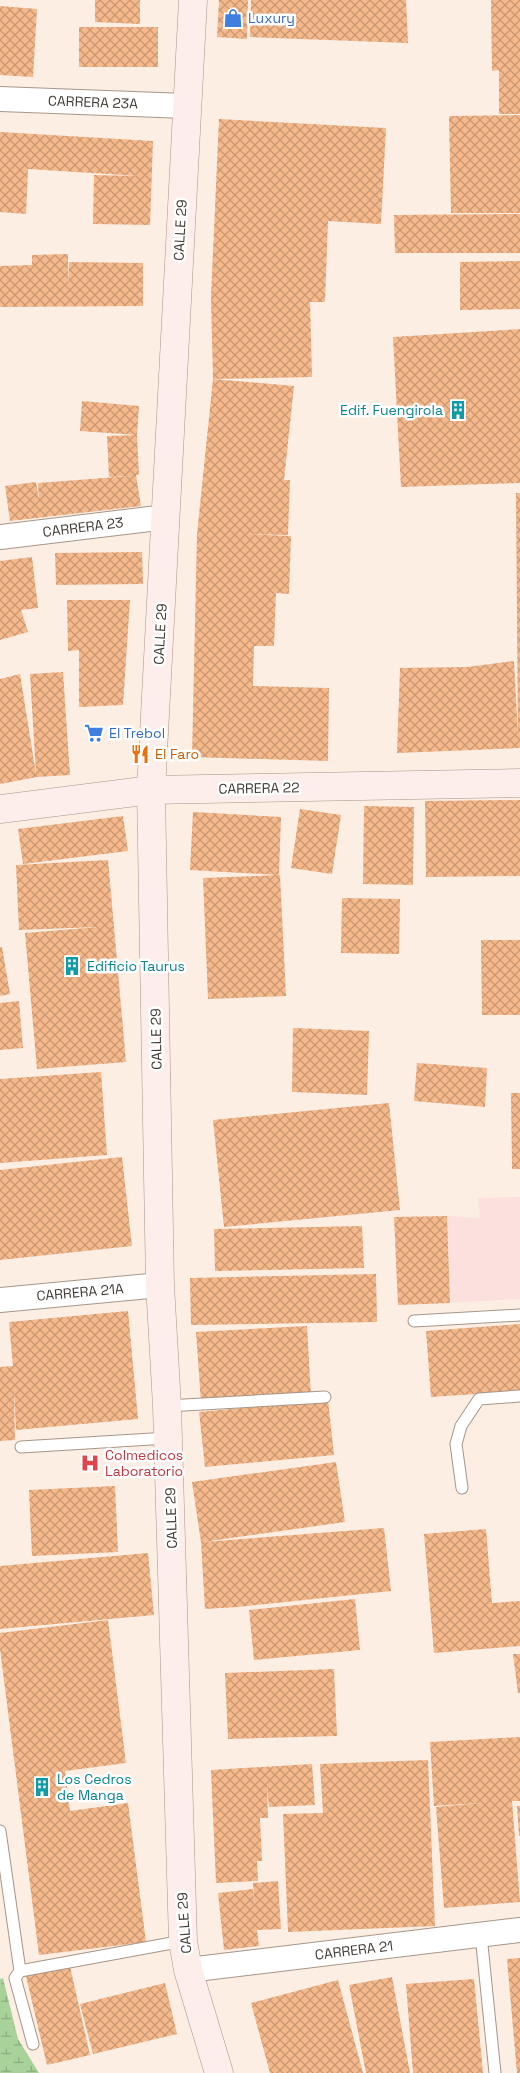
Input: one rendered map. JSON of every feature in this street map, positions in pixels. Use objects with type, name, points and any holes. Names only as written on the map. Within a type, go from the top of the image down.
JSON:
[{"type":"main road","name":"CALLE 29","points":[[193,0],[151,790],[160,1284],[168,1406],[183,1941],[188,1970],[219,2073]]},
{"type":"main road","name":"CARRERA 22","points":[[0,808],[151,790],[520,783]]},
{"type":"street","name":"CARRERA 23A","points":[[0,99],[186,106]]},
{"type":"street","name":"CARRERA 23","points":[[0,537],[166,517]]},
{"type":"street","name":"CARRERA 21A","points":[[0,1300],[160,1284]]},
{"type":"street","name":"CARRERA 21","points":[[188,1970],[520,1930]]},
{"type":"lane","points":[[414,1322],[520,1315]]},
{"type":"lane","points":[[462,1488],[456,1444],[461,1426],[479,1399],[520,1396]]},
{"type":"lane","points":[[168,1406],[325,1397]]},
{"type":"lane","points":[[21,1447],[168,1438]]},
{"type":"lane","points":[[0,1831],[20,1971],[15,1978],[33,2044]]},
{"type":"lane","points":[[481,1935],[495,2073]]},
{"type":"lane","points":[[20,1971],[183,1941]]},
{"type":"shaded area","points":[[520,1197],[520,1299],[450,1303],[447,1216],[480,1218],[478,1198]]},
{"type":"green space","points":[[3,1978],[18,2039],[39,2073],[0,2073],[0,1979]]},
{"type":"building","points":[[95,0],[140,0],[140,24],[95,22]]},
{"type":"building","name":"Luxury","points":[[219,0],[248,0],[247,39],[217,37]]},
{"type":"building","points":[[251,0],[406,0],[408,43],[250,37]]},
{"type":"building","points":[[491,0],[520,0],[520,114],[499,114],[499,70],[492,71]]},
{"type":"building","points":[[0,6],[37,9],[33,77],[0,75]]},
{"type":"building","points":[[79,27],[158,27],[158,67],[79,67]]},
{"type":"building","points":[[520,115],[520,213],[451,213],[449,116]]},
{"type":"building","points":[[219,119],[386,128],[381,224],[328,221],[325,302],[310,302],[312,377],[213,379],[211,297]]},
{"type":"building","points":[[0,132],[153,141],[150,225],[93,224],[94,175],[140,176],[28,169],[26,214],[0,212]]},
{"type":"building","points":[[520,214],[520,253],[395,253],[394,215]]},
{"type":"building","points":[[68,254],[68,287],[69,262],[143,263],[143,306],[0,307],[0,266],[32,265],[32,255]]},
{"type":"building","points":[[520,261],[520,309],[460,310],[460,262]]},
{"type":"building","name":"Edif. Fuengirola","points":[[520,329],[520,483],[401,487],[393,337]]},
{"type":"building","points":[[213,379],[294,386],[284,480],[290,480],[288,535],[244,534],[291,536],[289,594],[276,593],[274,646],[254,646],[253,686],[329,688],[328,761],[192,757],[197,534]]},
{"type":"building","points":[[82,401],[139,406],[137,435],[80,431]]},
{"type":"building","points":[[137,435],[139,475],[136,475],[141,506],[10,521],[5,486],[36,482],[39,500],[38,483],[130,476],[109,477],[107,436]]},
{"type":"building","points":[[516,493],[520,493],[520,748],[397,753],[400,668],[467,667],[514,661],[518,736]]},
{"type":"building","points":[[142,552],[143,584],[56,585],[55,553]]},
{"type":"building","points":[[32,557],[38,608],[21,610],[28,632],[0,640],[0,561]]},
{"type":"building","points":[[67,600],[130,600],[123,705],[79,707],[79,650],[68,651]]},
{"type":"building","points":[[63,672],[70,775],[37,777],[0,784],[0,679],[20,674],[36,774],[30,674]]},
{"type":"building","points":[[520,800],[520,876],[426,877],[425,801]]},
{"type":"building","points":[[364,806],[414,807],[413,885],[363,884]]},
{"type":"building","points":[[300,809],[341,815],[332,874],[291,868]]},
{"type":"building","points":[[193,812],[281,817],[279,875],[190,870]]},
{"type":"building","points":[[123,816],[128,851],[23,864],[18,829]]},
{"type":"building","points":[[108,860],[126,1062],[37,1069],[25,933],[98,927],[19,930],[16,865]]},
{"type":"building","points":[[280,875],[286,996],[208,999],[203,878]]},
{"type":"building","points":[[342,898],[400,899],[399,954],[341,953]]},
{"type":"building","points":[[481,940],[520,940],[520,1015],[482,1015]]},
{"type":"building","points":[[0,947],[2,947],[10,994],[0,996]]},
{"type":"building","points":[[19,1001],[23,1048],[0,1050],[0,1003]]},
{"type":"building","points":[[293,1028],[369,1031],[367,1095],[292,1092]]},
{"type":"building","points":[[417,1063],[487,1068],[485,1107],[414,1101]]},
{"type":"building","points":[[101,1072],[107,1155],[0,1163],[0,1079]]},
{"type":"building","points":[[511,1093],[520,1093],[520,1169],[512,1169]]},
{"type":"building","points":[[389,1103],[400,1210],[224,1227],[213,1120]]},
{"type":"building","points":[[122,1157],[132,1246],[0,1260],[0,1170]]},
{"type":"building","points":[[447,1216],[450,1303],[398,1305],[394,1217]]},
{"type":"building","points":[[362,1226],[364,1268],[215,1271],[214,1229]]},
{"type":"building","points":[[376,1274],[377,1322],[191,1325],[190,1278]]},
{"type":"building","points":[[128,1311],[138,1419],[16,1430],[14,1391],[15,1440],[0,1441],[0,1367],[13,1366],[9,1322]]},
{"type":"building","points":[[520,1324],[520,1391],[431,1397],[426,1331]]},
{"type":"building","points":[[307,1326],[311,1396],[201,1402],[196,1332]]},
{"type":"building","points":[[328,1400],[334,1455],[205,1467],[199,1412]]},
{"type":"building","points":[[336,1462],[345,1522],[203,1542],[384,1528],[391,1591],[205,1609],[201,1542],[192,1482]]},
{"type":"building","points":[[115,1486],[118,1552],[32,1556],[29,1490]]},
{"type":"building","points":[[486,1529],[492,1603],[520,1601],[520,1646],[434,1653],[424,1534]]},
{"type":"building","points":[[148,1553],[154,1615],[0,1629],[0,1566]]},
{"type":"building","points":[[355,1599],[360,1650],[254,1660],[249,1610]]},
{"type":"building","name":"Los Cedros de Manga","points":[[108,1620],[126,1763],[65,1771],[70,1811],[128,1803],[146,1942],[39,1955],[0,1649],[0,1633]]},
{"type":"building","points":[[513,1654],[520,1654],[520,1693],[518,1693]]},
{"type":"building","points":[[334,1669],[337,1736],[228,1739],[225,1673]]},
{"type":"building","points":[[520,1737],[520,1801],[512,1801],[520,1902],[444,1908],[436,1807],[481,1803],[434,1806],[430,1742]]},
{"type":"building","points":[[428,1760],[435,1926],[288,1932],[283,1814],[323,1813],[320,1764]]},
{"type":"building","points":[[312,1764],[315,1805],[269,1807],[267,1785],[268,1818],[260,1818],[262,1861],[257,1861],[258,1881],[216,1883],[211,1770]]},
{"type":"building","points":[[517,1806],[520,1806],[520,1836],[519,1836]]},
{"type":"building","points":[[278,1881],[281,1929],[257,1930],[259,1946],[224,1950],[218,1893],[253,1889],[255,1909],[253,1883]]},
{"type":"building","points":[[520,1958],[520,2073],[517,2073],[507,1959]]},
{"type":"building","points":[[69,1962],[90,2055],[47,2065],[25,1972]]},
{"type":"building","points":[[392,1977],[410,2073],[366,2073],[349,1985]]},
{"type":"building","points":[[474,1979],[483,2073],[413,2073],[406,1984]]},
{"type":"building","points":[[338,1980],[363,2073],[270,2073],[251,2003]]},
{"type":"building","points":[[165,1983],[177,2034],[93,2054],[80,2004]]},
{"type":"place","name":"Luxury","points":[[233,18]]},
{"type":"place","name":"Edif. Fuengirola","points":[[458,410]]},
{"type":"place","name":"El Trebol","points":[[94,733]]},
{"type":"place","name":"El Faro","points":[[140,754]]},
{"type":"place","name":"Edificio Taurus","points":[[72,966]]},
{"type":"place","name":"Colmedicos Laboratorio","points":[[90,1463]]},
{"type":"place","name":"Los Cedros de Manga","points":[[42,1787]]}]
